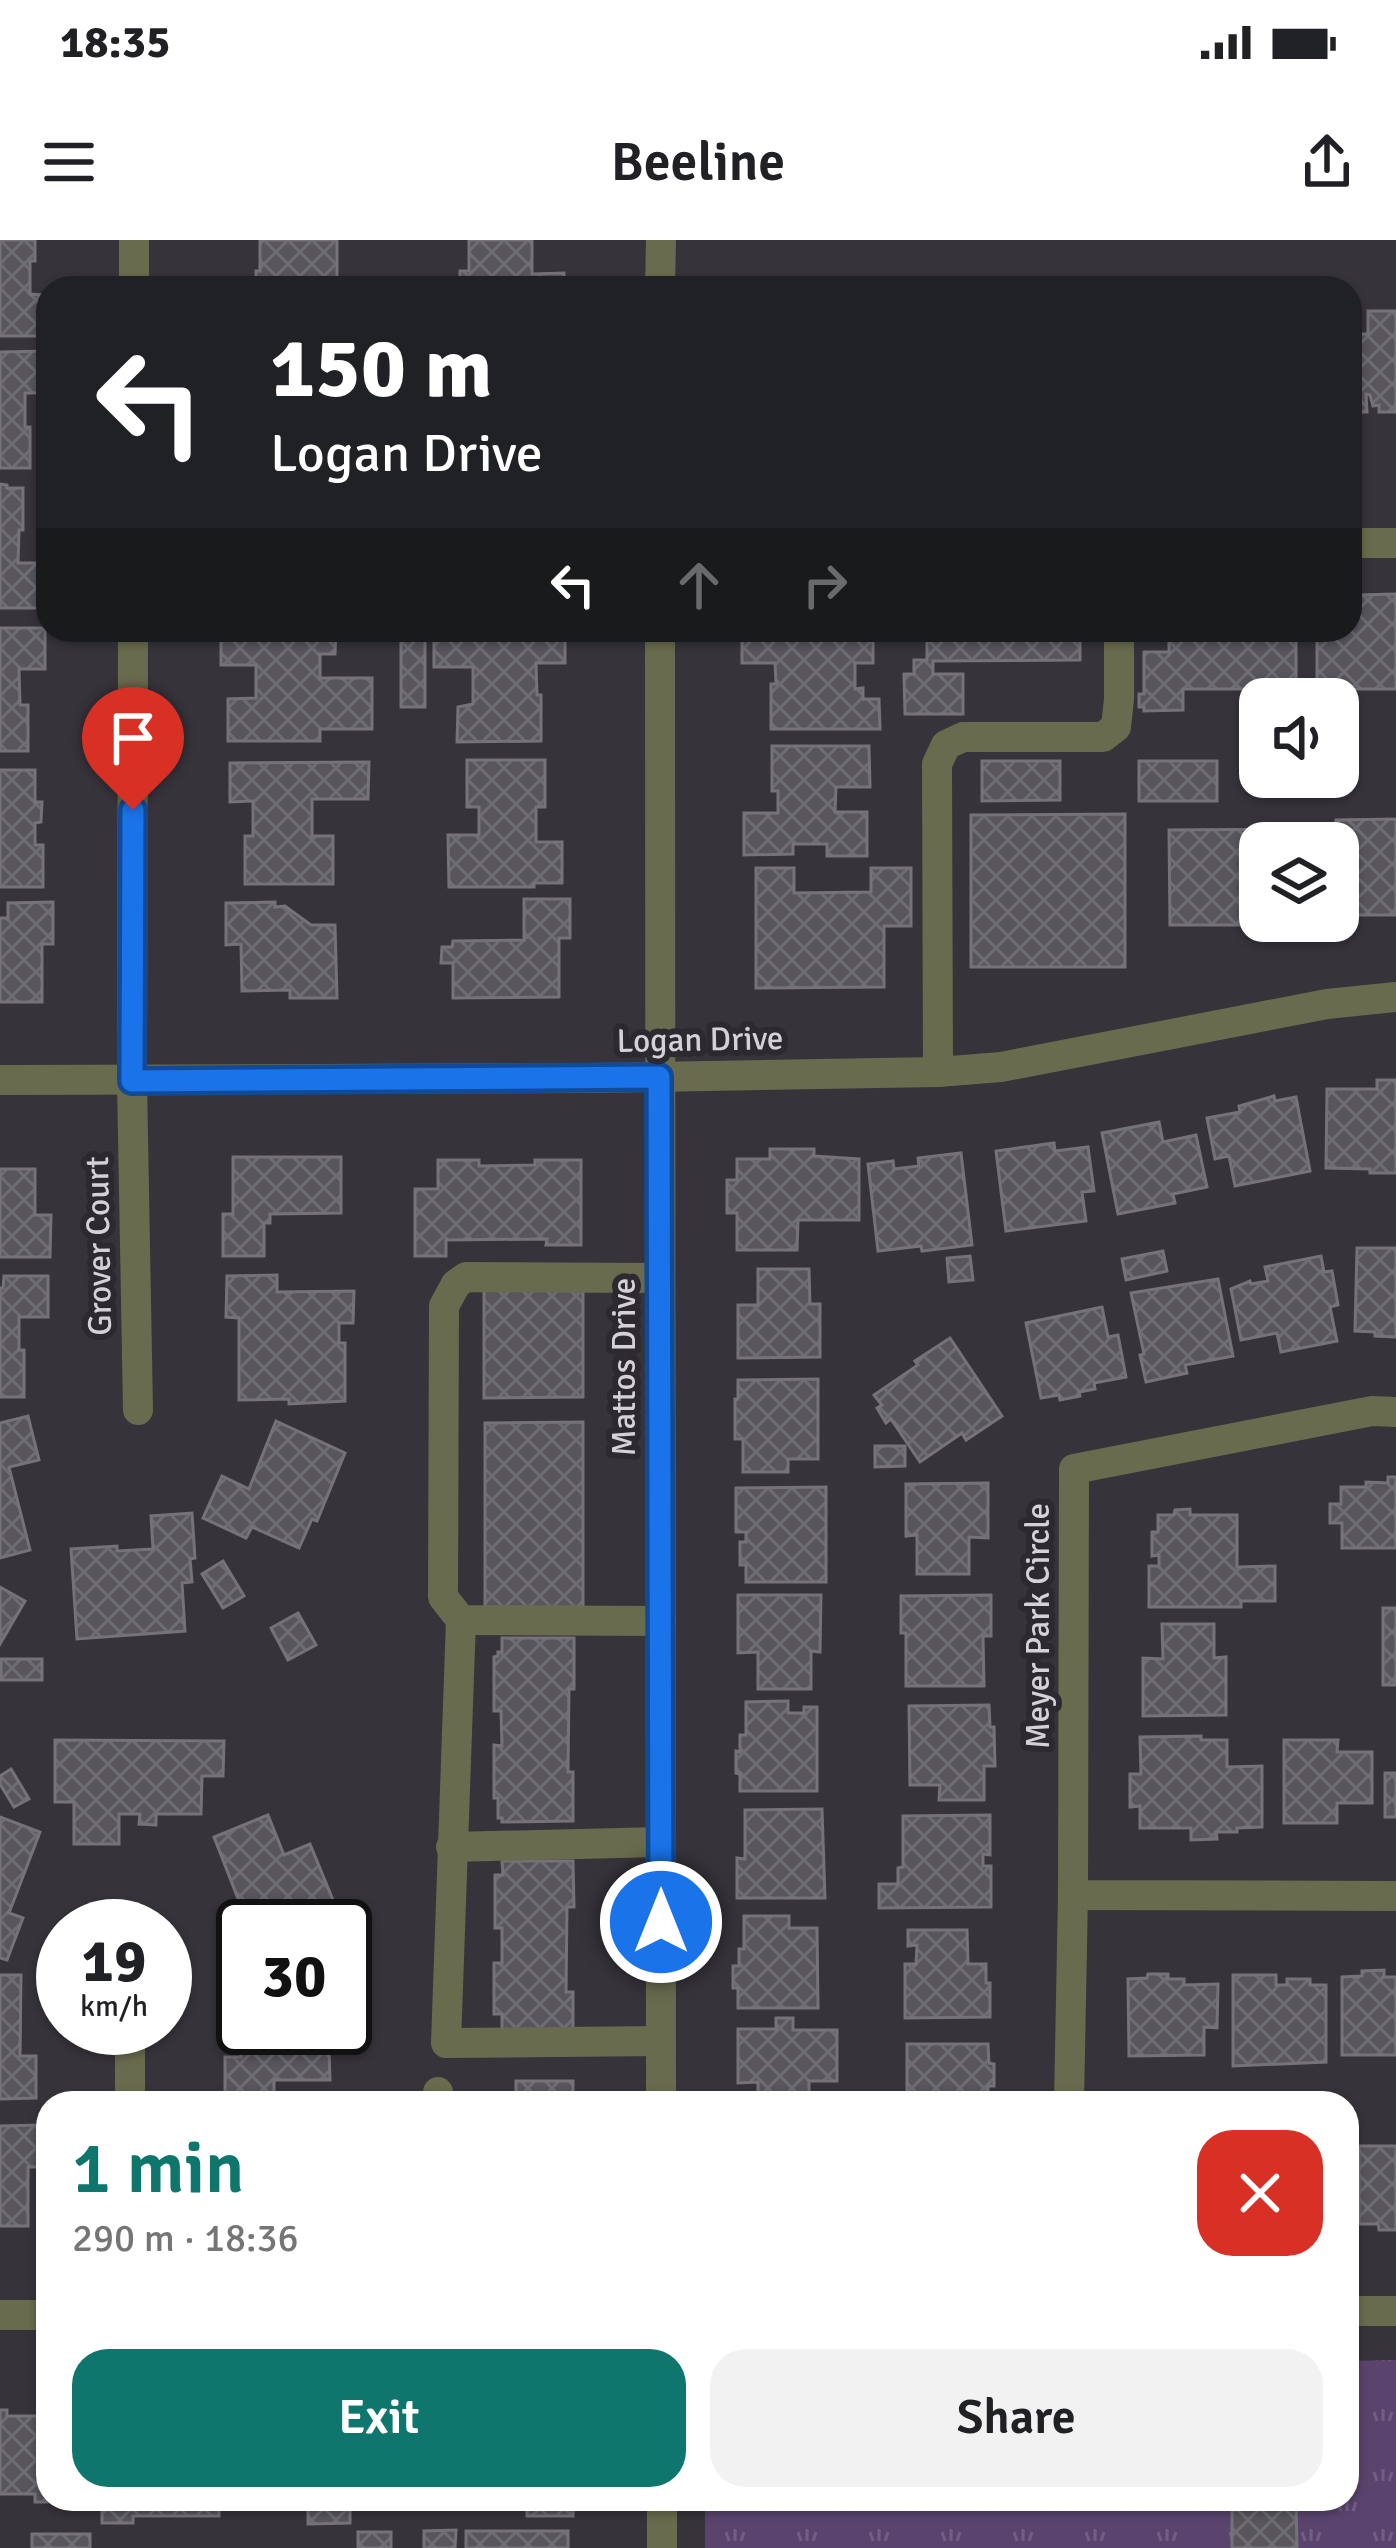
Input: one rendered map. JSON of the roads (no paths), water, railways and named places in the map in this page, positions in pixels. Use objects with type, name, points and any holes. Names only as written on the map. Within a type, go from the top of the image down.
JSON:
[{"type":"street","points":[[134,240],[134,276]]},
{"type":"street","points":[[660,276],[661,240]]},
{"type":"street","points":[[1362,543],[1396,543]]},
{"type":"street","name":"Grover Court","points":[[133,642],[132,1081],[138,1410]]},
{"type":"street","name":"Mattos Drive","points":[[660,642],[661,2091]]},
{"type":"street","points":[[938,1072],[937,764],[946,746],[963,737],[1103,737],[1116,727],[1119,642]]},
{"type":"street","name":"Logan Drive","points":[[0,1080],[938,1072],[1001,1067],[1327,1004],[1396,997]]},
{"type":"street","points":[[659,1278],[466,1277],[456,1284],[444,1306],[443,1597],[461,1620],[446,2043],[661,2042]]},
{"type":"street","name":"Meyer Park Circle","points":[[1069,2091],[1074,1469],[1372,1412],[1396,1412]]},
{"type":"street","points":[[461,1620],[661,1621]]},
{"type":"street","points":[[451,1847],[661,1842]]},
{"type":"street","points":[[1072,1895],[1396,1896]]},
{"type":"street","points":[[130,2055],[130,2091]]},
{"type":"street","points":[[1359,2311],[1396,2311]]},
{"type":"street","points":[[0,2315],[36,2315]]},
{"type":"street","points":[[662,2511],[662,2548]]}]
